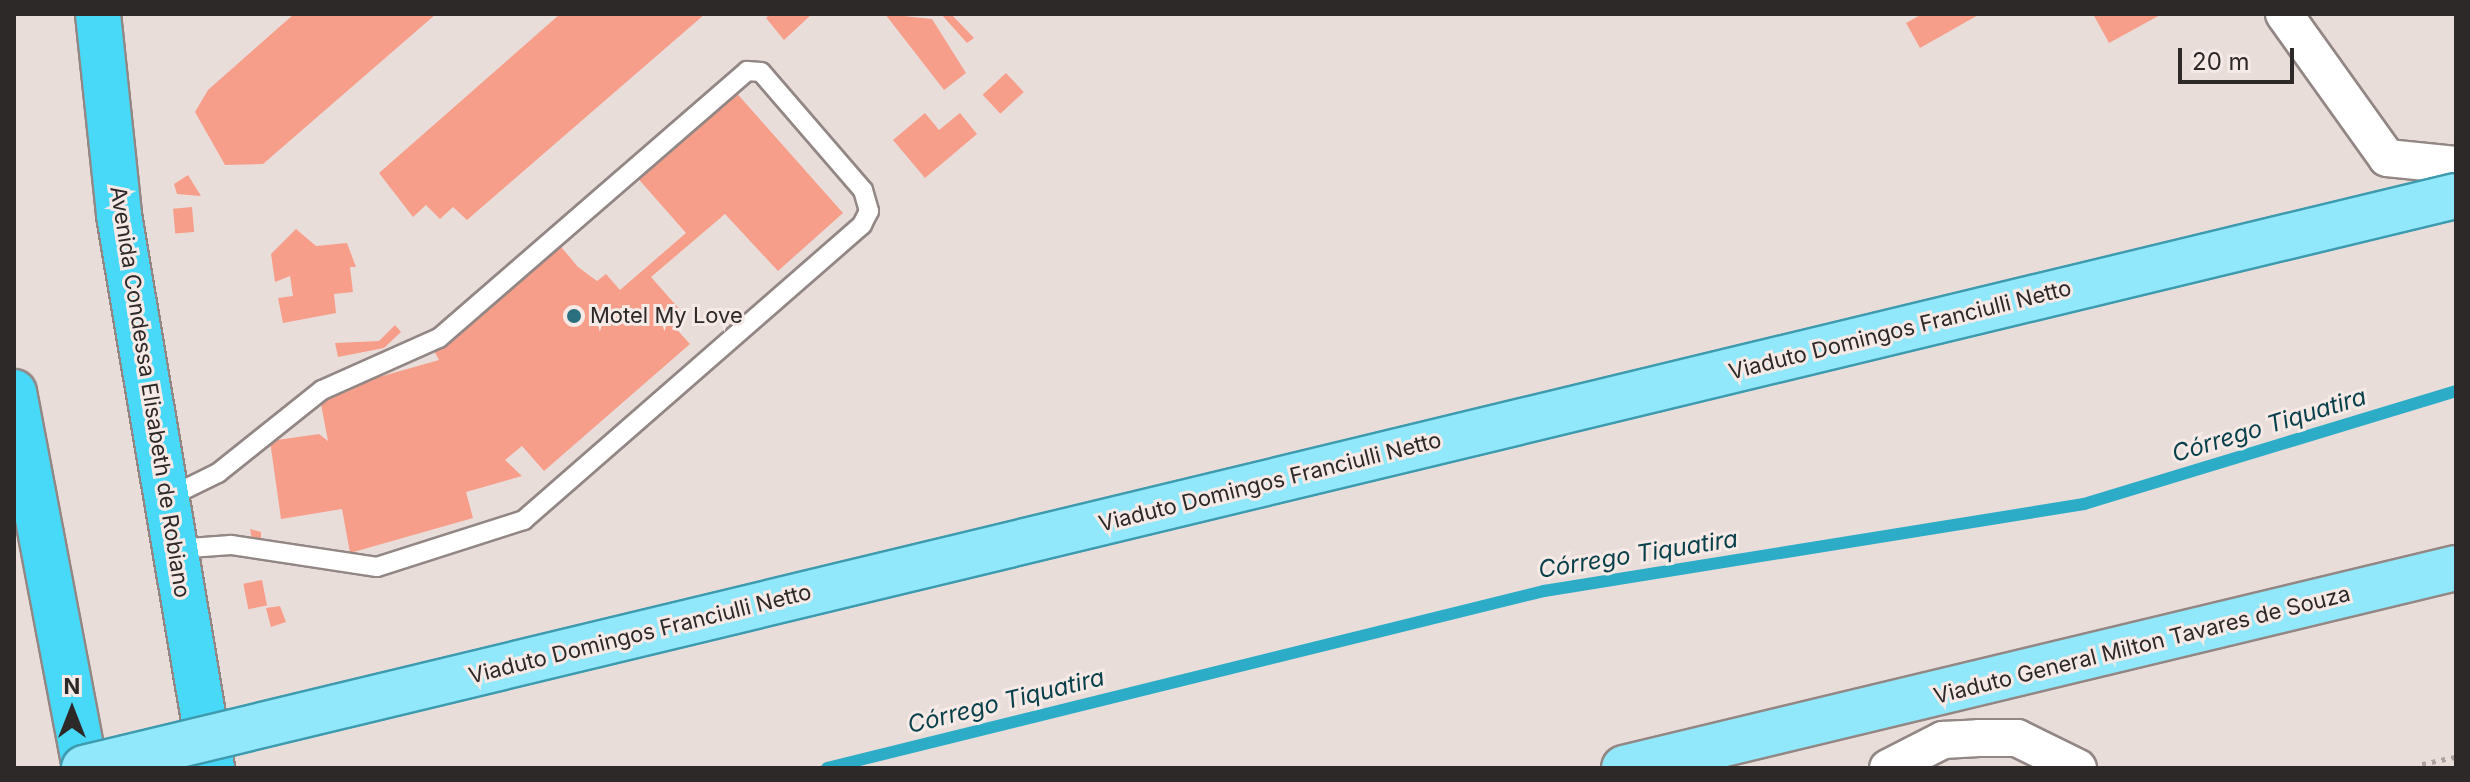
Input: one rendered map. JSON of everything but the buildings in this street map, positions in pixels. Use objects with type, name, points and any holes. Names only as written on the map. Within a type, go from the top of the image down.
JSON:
[{"type":"highway","name":"Avenida Condessa Elisabeth de Robiano","points":[[98,14],[119,215],[212,768]]},
{"type":"highway","points":[[14,392],[84,768]]},
{"type":"main road","name":"Viaduto Domingos Franciulli Netto","points":[[84,768],[2456,196]]},
{"type":"main road","name":"Viaduto General Milton Tavares de Souza","points":[[1624,768],[1829,722],[2456,568]]},
{"type":"street","points":[[2284,14],[2387,158],[2456,165]]},
{"type":"street","points":[[1888,768],[1943,740],[2017,738],[2078,768]]},
{"type":"lane","points":[[166,499],[218,473],[322,390],[439,338],[747,71],[761,72],[863,190],[869,211],[862,225],[524,520],[377,567],[231,545],[175,549]]},
{"type":"path","points":[[2422,764],[2456,757]]},
{"type":"waterway","name":"Córrego Tiquatira","points":[[827,768],[1544,591],[2084,504],[2456,391]]},
{"type":"place","name":"Motel My Love","points":[[574,316]]}]
